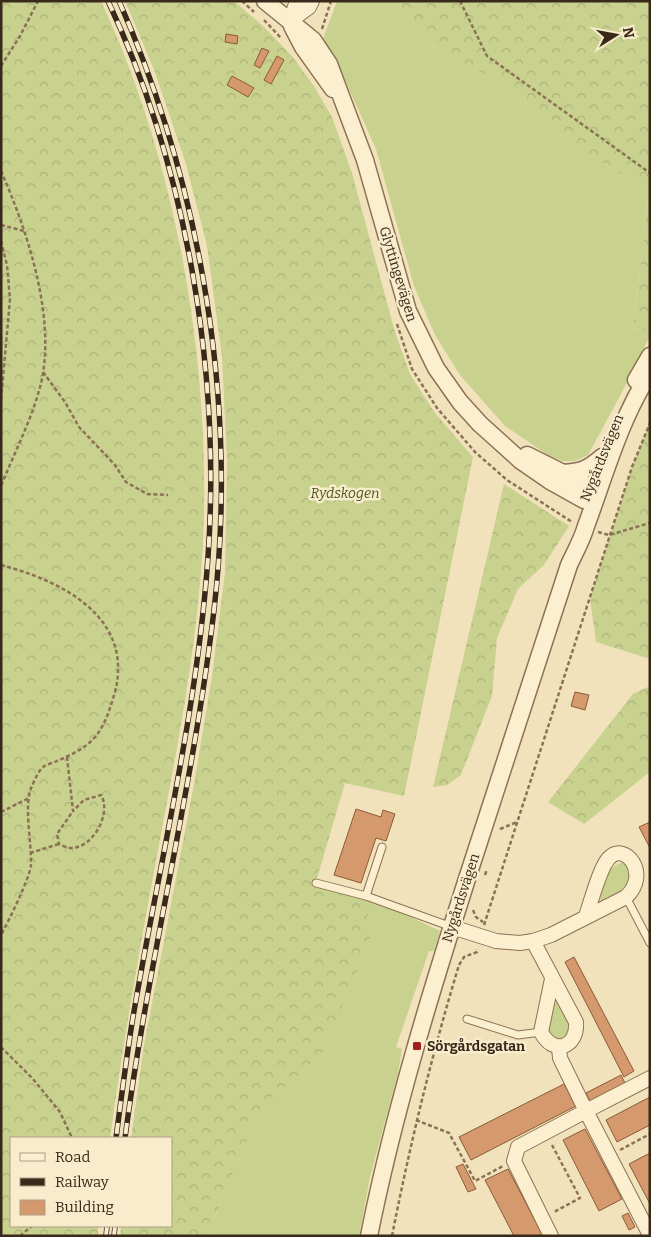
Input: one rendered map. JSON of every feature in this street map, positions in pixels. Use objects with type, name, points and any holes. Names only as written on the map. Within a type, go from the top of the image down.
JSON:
[{"type":"street","name":"Glyttingevägen","points":[[264,1],[290,22],[303,47],[347,108],[365,160],[408,311],[436,368],[460,402],[480,424],[520,461],[550,481],[590,494]]},
{"type":"street","points":[[290,22],[297,1]]},
{"type":"street","points":[[290,22],[309,7],[312,1]]},
{"type":"street","name":"Nygårdsvägen","points":[[370,1236],[383,1170],[416,1046],[452,927],[569,565],[586,528],[590,494],[602,457],[628,396],[650,356]]},
{"type":"street","name":"Nygårdsvägen","points":[[590,494],[650,373]]},
{"type":"street","name":"Glyttingevägen","points":[[480,424],[523,453],[563,473],[590,494]]},
{"type":"street","points":[[563,473],[586,470],[602,457]]},
{"type":"street","points":[[452,927],[480,937],[509,942],[533,941],[551,935],[638,890],[644,881],[647,868],[628,854],[618,854],[609,857],[602,869],[586,916]]},
{"type":"street","points":[[533,941],[576,1022],[574,1037],[568,1044],[559,1047],[551,1046],[545,1041],[541,1032],[552,979]]},
{"type":"street","points":[[559,1047],[560,1058],[650,1235]]},
{"type":"street","points":[[551,1236],[514,1161],[518,1147],[650,1078]]},
{"type":"lane","points":[[366,896],[382,847]]},
{"type":"lane","points":[[316,883],[366,896],[452,927]]},
{"type":"lane","points":[[626,897],[650,943]]},
{"type":"lane","points":[[467,1019],[518,1035],[541,1032]]},
{"type":"path","points":[[1,66],[20,36],[38,1]]},
{"type":"path","points":[[460,1],[488,56],[650,173]]},
{"type":"path","points":[[1,171],[25,231],[36,271],[45,348],[43,372],[36,398],[1,486]]},
{"type":"path","points":[[1,224],[25,231]]},
{"type":"path","points":[[1,240],[7,265],[10,299],[1,400]]},
{"type":"path","points":[[1,362],[5,365]]},
{"type":"path","points":[[43,372],[65,402],[79,427],[115,465],[126,482],[147,494],[168,495]]},
{"type":"path","points":[[392,1236],[416,1120],[437,1038],[459,965],[464,957],[476,952],[609,535],[632,467],[650,423]]},
{"type":"path","points":[[609,535],[650,523]]},
{"type":"path","points":[[1,565],[24,571],[64,588],[94,609],[115,642],[118,679],[108,717],[95,738],[74,754],[42,767],[30,788],[28,811],[31,867],[1,935]]},
{"type":"path","points":[[68,757],[73,811]]},
{"type":"path","points":[[30,853],[59,844],[71,848],[85,843],[103,820],[104,801],[101,795],[84,800],[73,811],[57,834],[59,844]]},
{"type":"path","points":[[1,812],[29,797]]},
{"type":"path","points":[[500,829],[517,822]]},
{"type":"path","points":[[481,883],[487,869]]},
{"type":"path","points":[[472,909],[476,917],[485,923]]},
{"type":"path","points":[[1,1047],[33,1080],[60,1112],[72,1137]]},
{"type":"path","points":[[416,1120],[448,1133],[475,1181],[514,1161]]},
{"type":"path","points":[[542,1218],[580,1198],[546,1132]]},
{"type":"path","points":[[609,1156],[650,1134]]},
{"type":"path","points":[[20,1236],[31,1227]]},
{"type":"green space","points":[[1,1],[101,1],[127,61],[167,187],[192,319],[200,386],[204,452],[204,517],[199,596],[189,676],[147,910],[110,1137],[10,1137],[10,1227],[98,1227],[98,1236],[1,1236]]},
{"type":"green space","name":"Rydskogen","points":[[125,1],[234,1],[263,26],[292,56],[314,86],[332,117],[352,173],[395,332],[410,374],[435,413],[473,457],[404,796],[345,783],[316,882],[366,896],[371,938],[321,1056],[261,1107],[207,1236],[120,1236],[121,1227],[172,1227],[172,1137],[131,1137],[144,1045],[194,784],[212,676],[225,572],[227,460],[222,357],[207,246],[186,164],[154,70]]},
{"type":"green space","points":[[337,1],[397,1],[428,43],[512,90],[567,141],[649,191],[633,329],[650,331],[650,336],[588,455],[575,461],[562,461],[548,455],[505,426],[460,375],[435,335],[414,286],[376,149],[345,80],[323,39]]},
{"type":"green space","points":[[397,1],[650,1],[650,331],[633,329],[649,191],[567,141],[512,90],[428,43]]},
{"type":"green space","points":[[650,423],[650,659],[596,642],[590,598],[632,467]]},
{"type":"green space","points":[[504,484],[569,526],[544,565],[518,589],[497,638],[492,696],[461,775],[447,785],[433,787]]},
{"type":"green space","points":[[650,686],[650,772],[584,824],[548,802],[633,694]]},
{"type":"green space","points":[[621,863],[627,863],[633,867],[629,887],[602,902],[600,899],[606,878],[612,868]]},
{"type":"green space","points":[[366,896],[440,931],[434,951],[429,951],[396,1047],[402,1049],[398,1073],[370,1177],[359,1236],[207,1236],[261,1106],[321,1056]]},
{"type":"green space","points":[[556,1001],[569,1024],[567,1035],[564,1038],[555,1039],[548,1031]]},
{"type":"building","points":[[226,34],[238,36],[237,44],[225,42]]},
{"type":"building","points":[[262,48],[269,51],[260,68],[254,65]]},
{"type":"building","points":[[277,56],[284,60],[271,84],[264,80]]},
{"type":"building","points":[[232,76],[254,88],[248,97],[227,85]]},
{"type":"building","points":[[575,692],[589,695],[585,710],[571,706]]},
{"type":"building","points":[[356,809],[381,817],[383,810],[395,814],[386,841],[376,838],[361,883],[334,875]]},
{"type":"building","points":[[650,822],[650,848],[639,827]]},
{"type":"building","points":[[574,957],[634,1071],[624,1077],[565,962]]},
{"type":"building","points":[[621,1075],[625,1083],[590,1101],[586,1093]]},
{"type":"building","points":[[564,1084],[576,1106],[471,1160],[459,1137]]},
{"type":"building","points":[[650,1097],[650,1125],[617,1142],[606,1120]]},
{"type":"building","points":[[585,1129],[622,1199],[599,1211],[563,1140]]},
{"type":"building","points":[[650,1153],[650,1204],[629,1164]]},
{"type":"building","points":[[463,1164],[476,1189],[468,1192],[456,1167]]},
{"type":"building","points":[[508,1169],[543,1236],[514,1236],[485,1180]]},
{"type":"building","points":[[628,1213],[635,1227],[629,1230],[622,1216]]},
{"type":"railway","points":[[108,1],[136,66],[159,133],[178,202],[192,273],[203,345],[209,416],[211,487],[203,616],[195,675],[176,791],[132,1023],[116,1137]]},
{"type":"railway","points":[[119,1],[148,73],[172,147],[192,223],[207,300],[216,377],[221,455],[220,533],[214,610],[205,677],[183,809],[146,1006],[125,1137]]},
{"type":"railway","points":[[106,1236],[107,1227]]},
{"type":"railway","points":[[114,1236],[115,1227]]},
{"type":"place","name":"Sörgårdsgatan","points":[[417,1046]]}]
